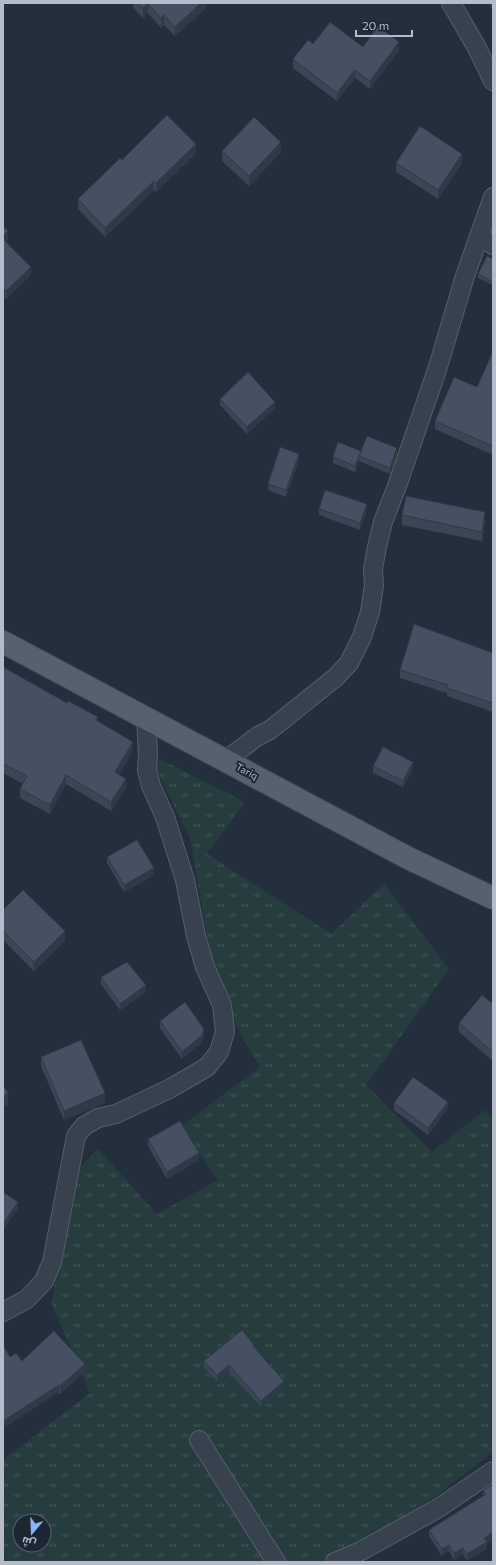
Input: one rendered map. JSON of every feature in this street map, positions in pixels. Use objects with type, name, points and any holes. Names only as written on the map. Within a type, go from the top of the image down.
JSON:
[{"type":"main road","name":"Tariq","points":[[3,642],[408,858],[493,898]]},
{"type":"street","points":[[451,3],[476,46],[493,81]]},
{"type":"street","points":[[226,760],[258,736],[270,730],[336,678],[349,663],[362,637],[370,612],[374,585],[373,569],[383,522],[437,370],[452,318],[486,240],[493,197]]},
{"type":"street","points":[[3,1312],[26,1299],[44,1281],[52,1262],[76,1136],[84,1126],[98,1118],[116,1114],[171,1088],[207,1067],[220,1052],[225,1032],[222,1005],[206,967],[196,936],[185,880],[165,817],[149,781],[147,770],[148,753],[146,719]]},
{"type":"street","points":[[199,1440],[276,1562]]},
{"type":"street","points":[[335,1562],[361,1551],[437,1509],[493,1471]]},
{"type":"green space","points":[[148,753],[245,802],[207,854],[331,934],[384,884],[449,969],[366,1085],[432,1152],[485,1110],[493,1121],[493,1452],[375,1543],[332,1562],[3,1562],[3,1460],[90,1393],[52,1304],[67,1181],[98,1149],[157,1214],[218,1180],[180,1127],[260,1067],[217,993],[190,838]]},
{"type":"building","points":[[138,3],[201,3],[175,27],[164,15],[161,18],[148,4],[143,8]]},
{"type":"building","points":[[330,22],[363,47],[378,26],[399,42],[370,81],[355,70],[337,93],[293,59],[308,40],[313,44]]},
{"type":"building","points":[[167,115],[196,144],[156,183],[154,181],[105,228],[78,199],[120,158],[122,160]]},
{"type":"building","points":[[254,117],[281,142],[249,176],[222,151]]},
{"type":"building","points":[[420,126],[462,154],[438,190],[396,163]]},
{"type":"building","points":[[3,226],[8,231],[3,236]]},
{"type":"building","points":[[3,239],[31,267],[6,291],[5,289],[3,290]]},
{"type":"building","points":[[487,256],[493,259],[493,282],[478,274]]},
{"type":"building","points":[[493,351],[493,446],[435,421],[454,377],[477,387]]},
{"type":"building","points":[[248,372],[275,402],[247,427],[220,399]]},
{"type":"building","points":[[367,436],[397,448],[390,468],[359,456]]},
{"type":"building","points":[[338,442],[361,451],[355,466],[333,457]]},
{"type":"building","points":[[280,447],[299,454],[286,490],[268,484]]},
{"type":"building","points":[[325,490],[367,504],[360,523],[319,509]]},
{"type":"building","points":[[406,496],[485,512],[482,532],[402,515]]},
{"type":"building","points":[[414,624],[493,653],[493,703],[447,688],[448,685],[400,670]]},
{"type":"building","points":[[3,667],[67,703],[68,701],[98,717],[96,720],[133,742],[115,772],[126,779],[111,802],[66,775],[50,805],[20,789],[27,776],[3,764]]},
{"type":"building","points":[[383,747],[413,762],[403,781],[373,766]]},
{"type":"building","points":[[137,840],[154,868],[124,885],[107,857]]},
{"type":"building","points":[[23,890],[65,931],[34,962],[3,931],[3,910]]},
{"type":"building","points":[[127,962],[146,985],[120,1004],[101,977]]},
{"type":"building","points":[[482,995],[493,1004],[493,1052],[459,1023]]},
{"type":"building","points":[[185,1002],[204,1029],[202,1035],[182,1052],[160,1021]]},
{"type":"building","points":[[81,1040],[105,1093],[64,1111],[41,1057]]},
{"type":"building","points":[[413,1077],[448,1102],[428,1128],[394,1103]]},
{"type":"building","points":[[3,1085],[8,1093],[3,1097]]},
{"type":"building","points":[[180,1121],[199,1153],[167,1172],[148,1139]]},
{"type":"building","points":[[3,1192],[18,1202],[3,1224]]},
{"type":"building","points":[[242,1330],[254,1345],[253,1346],[284,1381],[261,1401],[229,1365],[217,1375],[204,1361]]},
{"type":"building","points":[[54,1331],[85,1364],[60,1386],[59,1385],[3,1421],[3,1345],[10,1357],[16,1353],[22,1361]]},
{"type":"building","points":[[493,1484],[493,1532],[484,1538],[487,1542],[467,1554],[463,1548],[454,1553],[449,1545],[442,1549],[429,1530],[486,1494],[483,1490]]}]
